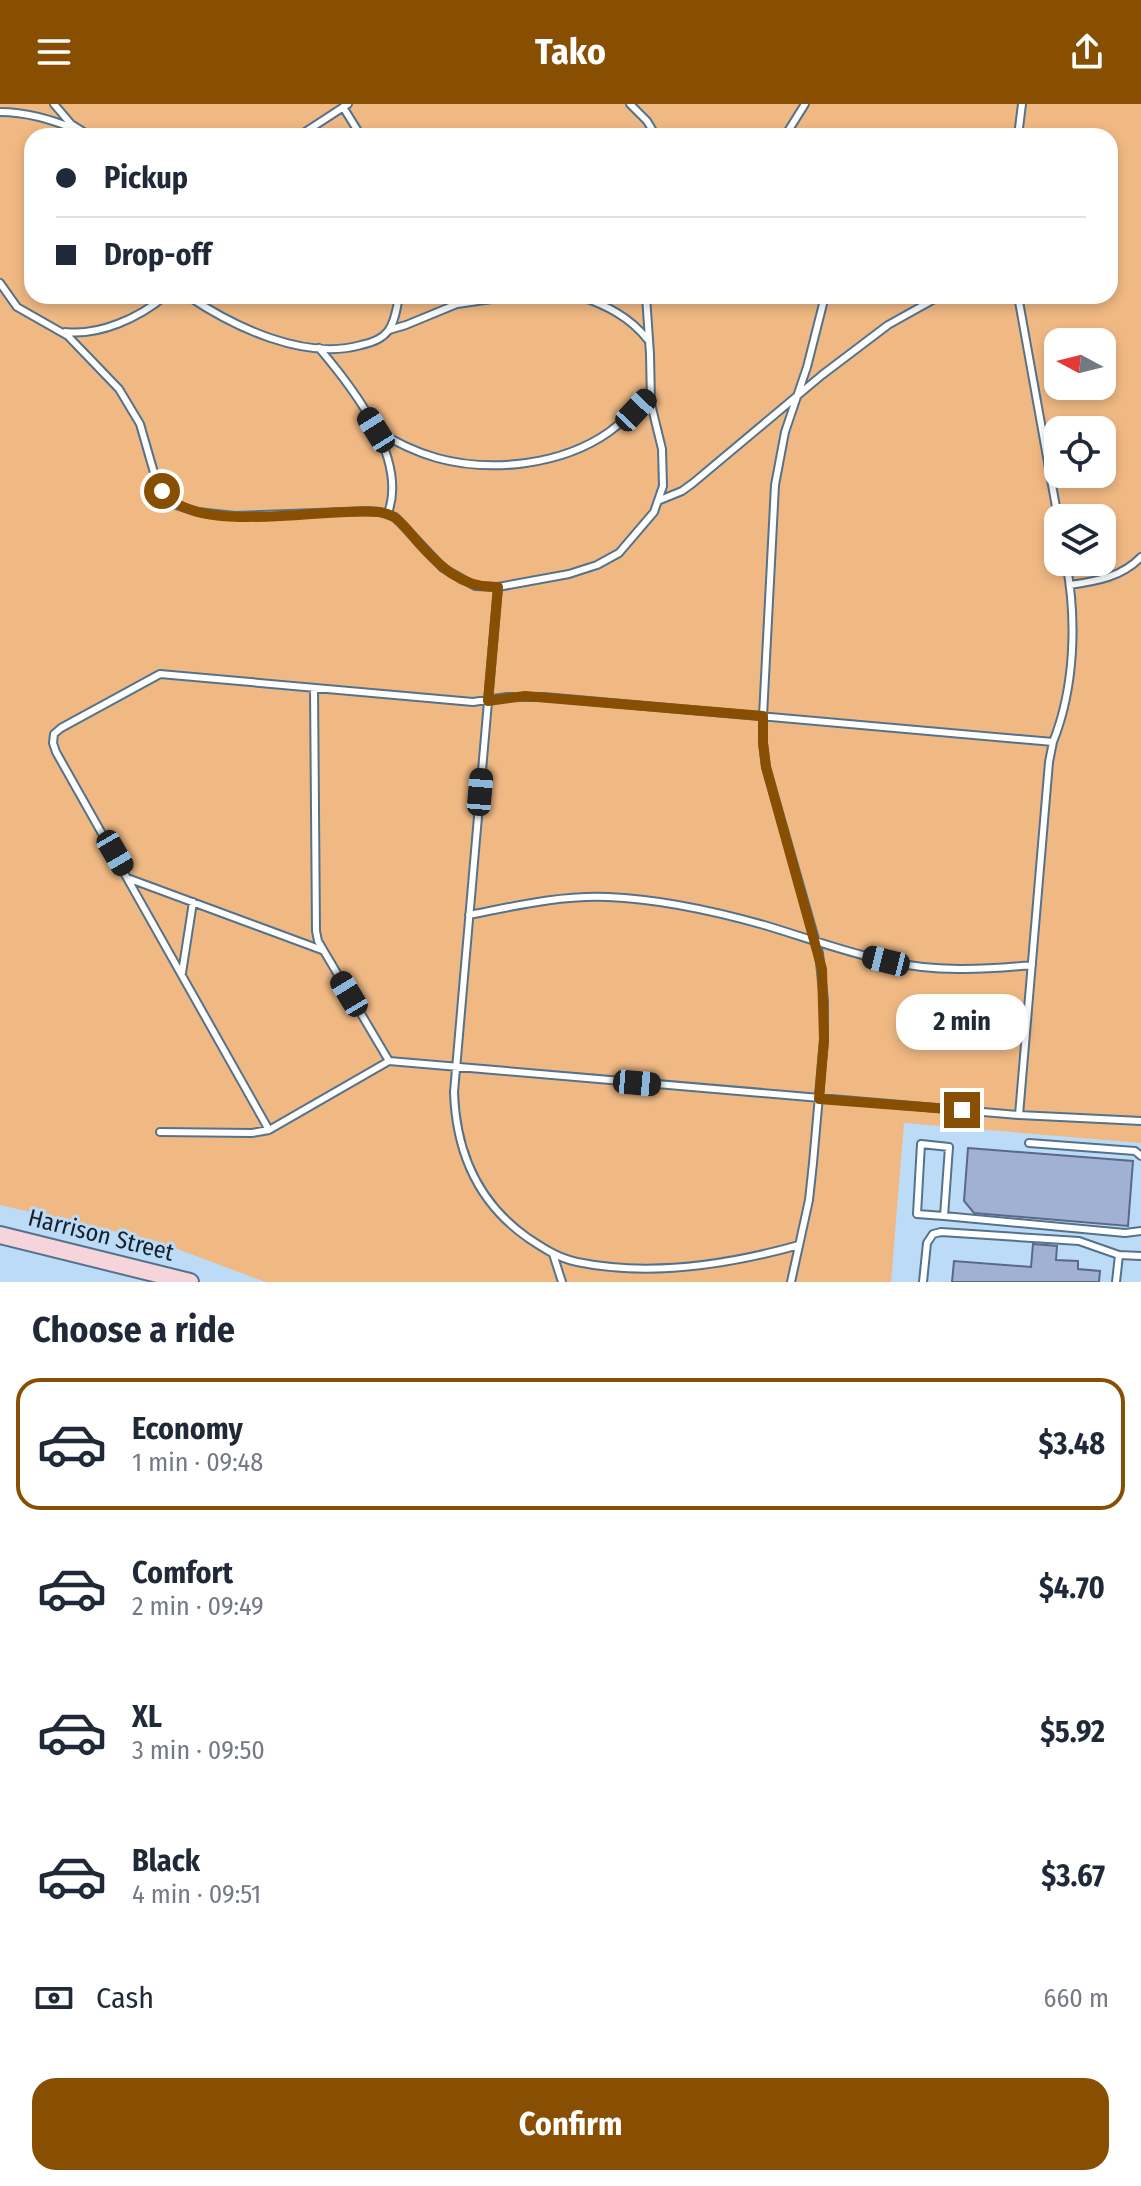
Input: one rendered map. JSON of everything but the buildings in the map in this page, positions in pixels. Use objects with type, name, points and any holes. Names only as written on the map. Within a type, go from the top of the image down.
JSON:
[{"type":"main road","name":"Harrison Street","points":[[0,1235],[190,1282]]},
{"type":"lane","points":[[54,104],[76,128]]},
{"type":"lane","points":[[630,104],[651,128]]},
{"type":"lane","points":[[790,128],[805,104]]},
{"type":"lane","points":[[1019,128],[1022,104]]},
{"type":"lane","points":[[311,128],[344,105],[357,128]]},
{"type":"lane","points":[[0,112],[35,115],[72,128]]},
{"type":"lane","points":[[0,283],[17,307],[60,331],[109,377],[128,401],[143,434],[157,483],[176,505],[219,516],[388,513],[401,522],[428,553],[454,576],[475,586],[498,587],[569,574],[608,560],[619,553],[654,512],[663,486],[663,459],[650,394],[646,304]]},
{"type":"lane","points":[[60,331],[78,333],[106,327],[154,304]]},
{"type":"lane","points":[[200,304],[250,330],[292,343],[343,349],[367,344],[389,330],[457,304]]},
{"type":"lane","points":[[389,330],[397,304]]},
{"type":"lane","points":[[600,304],[627,318],[648,340]]},
{"type":"lane","points":[[791,1282],[809,1200],[824,1040],[824,1001],[822,969],[766,767],[763,716],[774,496],[785,432],[798,397],[823,304]]},
{"type":"lane","points":[[660,500],[693,483],[822,375],[888,325],[926,304]]},
{"type":"lane","points":[[1019,304],[1055,504]]},
{"type":"lane","points":[[319,348],[356,397],[383,443],[391,471],[393,495],[388,513]]},
{"type":"lane","points":[[376,430],[418,452],[452,462],[494,465],[524,462],[570,452],[598,439],[623,421],[650,394]]},
{"type":"lane","points":[[1070,585],[1108,578],[1130,568],[1141,557]]},
{"type":"lane","points":[[1019,1115],[1049,762],[1063,709],[1071,655],[1073,629],[1068,576]]},
{"type":"lane","points":[[498,587],[454,1092],[457,1130],[475,1181],[490,1204],[518,1231],[553,1254],[585,1263],[649,1268],[735,1261],[799,1245]]},
{"type":"lane","points":[[269,1130],[56,752],[53,738],[57,731],[160,674],[473,702],[525,696],[1053,742]]},
{"type":"lane","points":[[314,688],[318,941],[389,1061]]},
{"type":"lane","points":[[129,879],[322,950]]},
{"type":"lane","points":[[469,915],[537,902],[608,897],[736,917],[886,961],[928,968],[968,970],[1032,965]]},
{"type":"lane","points":[[182,973],[193,902]]},
{"type":"lane","points":[[160,1132],[252,1133],[269,1130],[389,1061],[1019,1115],[1141,1121]]},
{"type":"lane","points":[[1029,1143],[1135,1151],[1141,1156]]},
{"type":"lane","points":[[944,1216],[949,1147],[921,1144],[917,1214],[1125,1233],[1141,1231]]},
{"type":"lane","points":[[923,1282],[927,1243],[933,1234],[941,1232],[1079,1241],[1119,1255],[1141,1256]]},
{"type":"lane","points":[[553,1254],[562,1282]]},
{"type":"lane","points":[[1116,1282],[1119,1255]]},
{"type":"shaded area","points":[[0,104],[1141,104],[1141,1143],[904,1123],[891,1282],[265,1282],[156,1241],[0,1205]]},
{"type":"route","points":[[162,491],[176,505],[219,516],[369,511],[395,517],[454,576],[475,586],[498,587],[488,701],[525,696],[763,716],[766,767],[822,969],[824,1040],[819,1099],[962,1110]]}]
